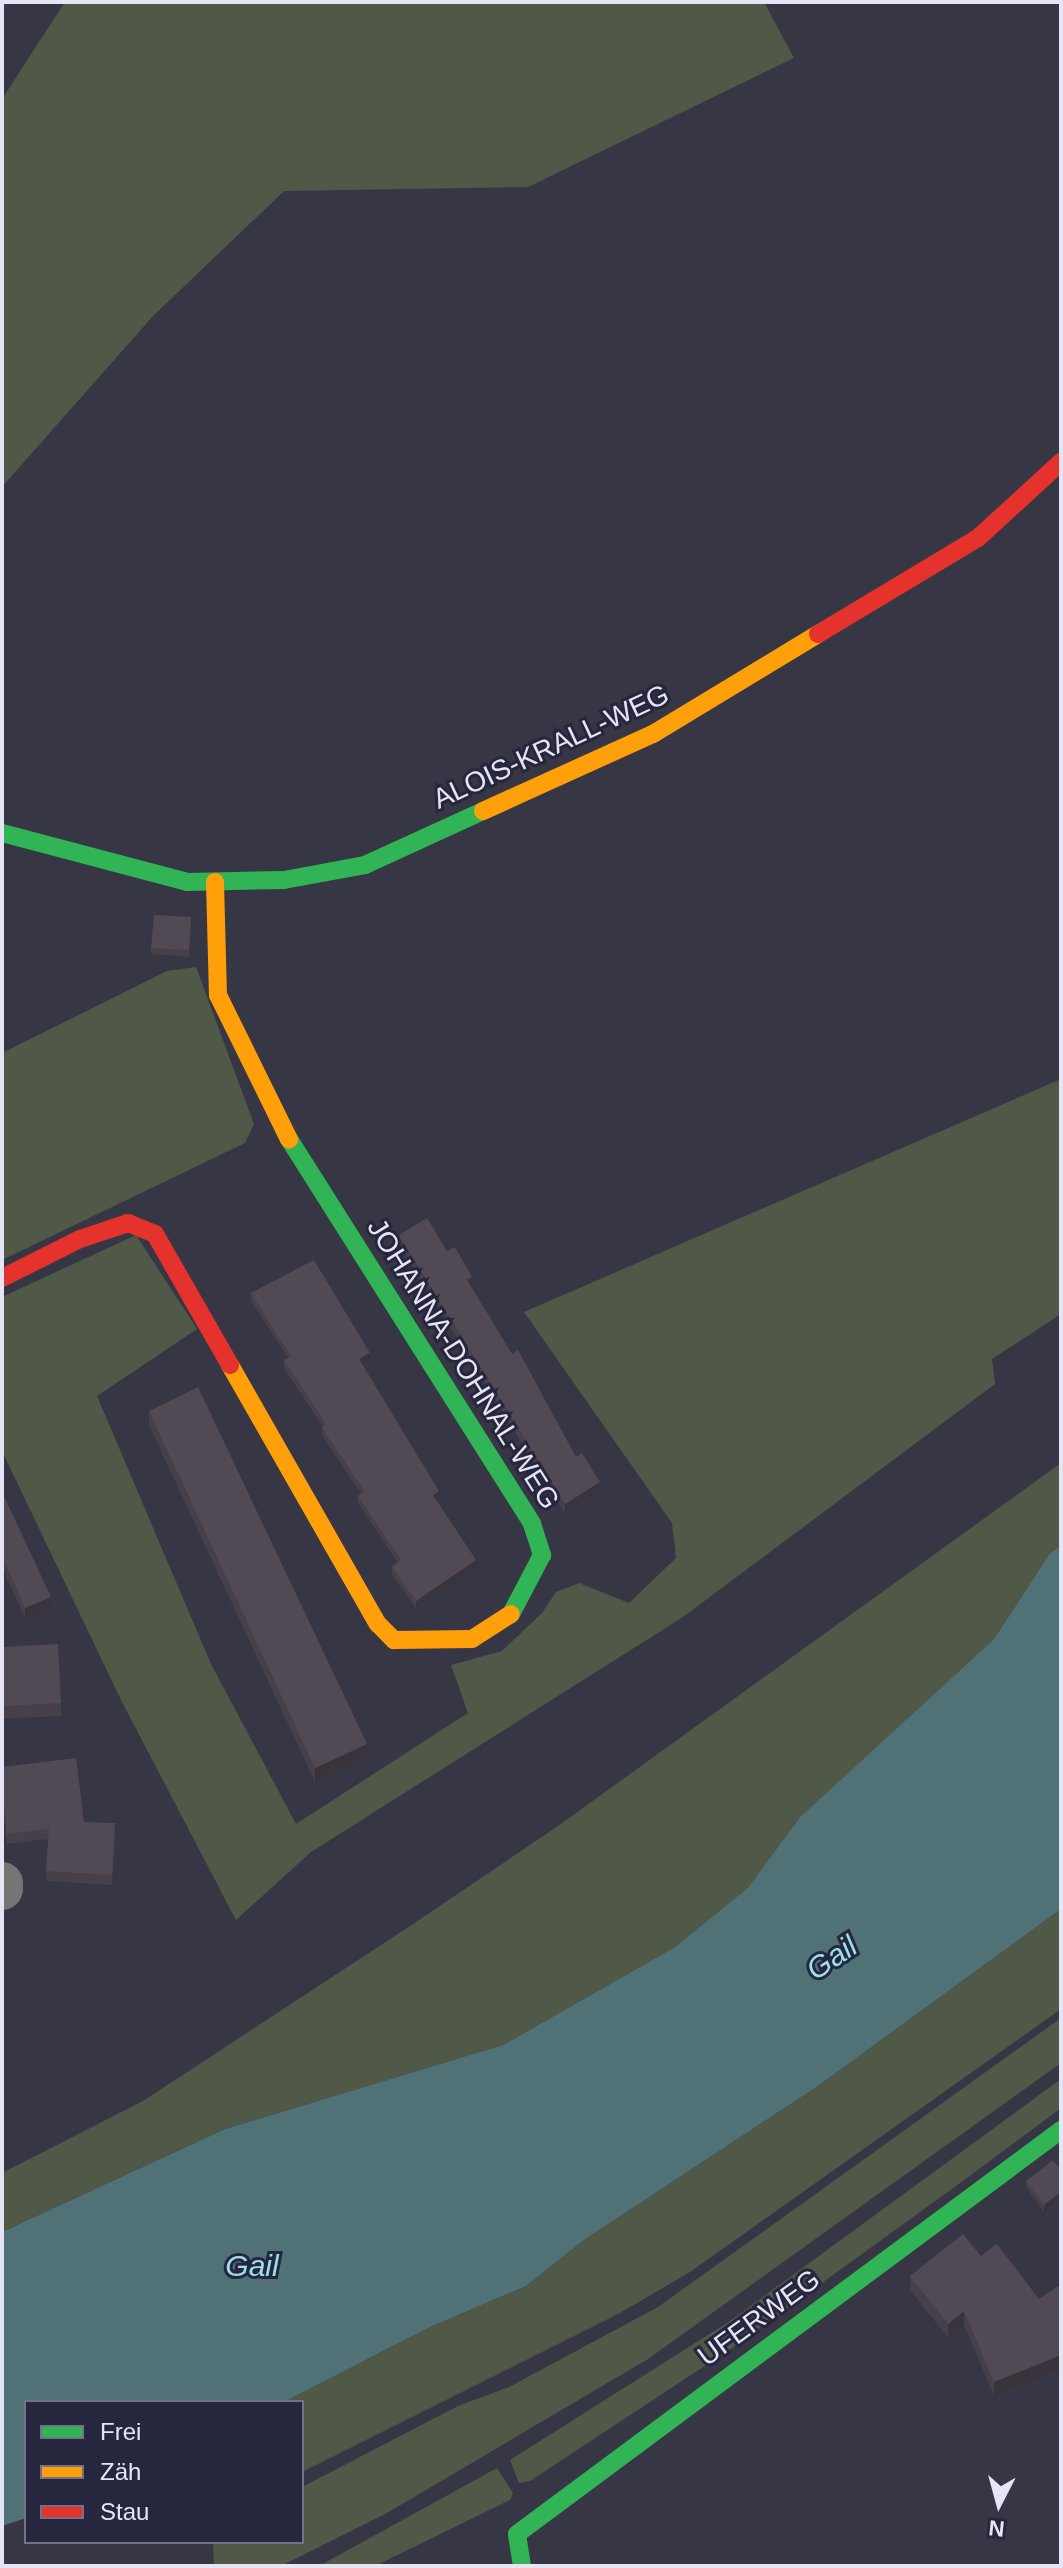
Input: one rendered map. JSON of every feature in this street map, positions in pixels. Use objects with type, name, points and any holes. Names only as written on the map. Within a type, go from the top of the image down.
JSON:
[{"type":"street","name":"ALOIS-KRALL-WEG","points":[[2,833],[188,882],[284,880],[365,865],[653,734],[978,538],[1061,462]]},
{"type":"street","name":"JOHANNA-DOHNAL-WEG","points":[[2,1278],[80,1239],[128,1223],[155,1234],[378,1624],[394,1640],[472,1639],[506,1621],[529,1588],[542,1555],[532,1524],[292,1145],[218,995],[215,882]]},
{"type":"street","name":"UFERWEG","points":[[522,2566],[517,2534],[1061,2130]]},
{"type":"shaded area","points":[[65,2],[764,2],[794,58],[528,187],[284,191],[153,316],[2,487],[2,99]]},
{"type":"shaded area","points":[[196,967],[254,1124],[245,1143],[2,1260],[2,1053],[167,971]]},
{"type":"shaded area","points":[[1061,1079],[1061,1314],[992,1359],[995,1384],[683,1617],[311,1852],[236,1920],[121,1700],[2,1451],[2,1297],[136,1235],[197,1329],[97,1396],[211,1664],[296,1824],[468,1713],[451,1665],[502,1651],[542,1613],[556,1592],[579,1583],[629,1603],[676,1558],[672,1523],[524,1312]]},
{"type":"shaded area","points":[[1061,1463],[1061,1546],[1050,1553],[994,1639],[800,1817],[749,1888],[675,1947],[503,2045],[225,2129],[2,2232],[2,2173],[143,2101],[413,1924],[558,1826]]},
{"type":"shaded area","points":[[1061,1909],[1061,2009],[690,2272],[620,2313],[304,2471],[304,2400],[288,2400],[428,2328],[526,2286],[584,2240],[818,2086]]},
{"type":"shaded area","points":[[1061,2018],[1061,2063],[648,2359],[387,2513],[281,2566],[214,2566],[213,2544],[304,2544],[304,2486],[458,2406],[509,2387],[658,2307]]},
{"type":"shaded area","points":[[1061,2079],[1061,2108],[732,2348],[530,2481],[519,2483],[510,2460],[730,2321]]},
{"type":"shaded area","points":[[497,2468],[513,2493],[510,2500],[375,2566],[319,2566]]},
{"type":"water","name":"Gail","points":[[1061,1546],[1061,1909],[818,2086],[584,2240],[526,2286],[428,2328],[288,2400],[24,2400],[24,2519],[2,2526],[2,2232],[225,2129],[503,2045],[675,1947],[748,1888],[800,1817],[994,1639],[1050,1553]]},
{"type":"building","points":[[154,915],[191,917],[189,950],[151,948]]},
{"type":"building","points":[[427,1218],[447,1251],[455,1247],[472,1277],[467,1280],[512,1354],[518,1350],[576,1457],[582,1453],[600,1482],[565,1504],[399,1235]]},
{"type":"building","points":[[314,1260],[370,1353],[359,1359],[439,1491],[433,1495],[476,1560],[416,1601],[392,1566],[401,1560],[358,1496],[365,1492],[322,1428],[326,1424],[284,1360],[291,1356],[251,1293]]},
{"type":"building","points":[[198,1387],[367,1744],[315,1768],[149,1411]]},
{"type":"building","points":[[2,1494],[51,1597],[25,1608],[2,1556]]},
{"type":"building","points":[[58,1644],[61,1703],[2,1706],[2,1647]]},
{"type":"building","points":[[76,1758],[84,1822],[115,1823],[112,1875],[46,1871],[49,1829],[7,1834],[2,1767]]},
{"type":"building","points":[[1053,2160],[1061,2171],[1061,2192],[1044,2205],[1026,2181]]},
{"type":"building","points":[[963,2234],[981,2256],[997,2244],[1039,2299],[1061,2284],[1061,2355],[994,2382],[964,2311],[948,2324],[910,2276]]},
{"type":"traffic: fast","points":[[2,833],[188,882],[284,880],[365,865],[483,811]]},
{"type":"traffic: fast","points":[[289,1139],[532,1524],[542,1555],[511,1614]]},
{"type":"traffic: fast","points":[[522,2566],[517,2534],[1061,2130]]},
{"type":"traffic: slow","points":[[483,811],[653,734],[818,634]]},
{"type":"traffic: slow","points":[[215,882],[218,995],[289,1139]]},
{"type":"traffic: slow","points":[[230,1365],[378,1624],[394,1640],[472,1639],[511,1614]]},
{"type":"traffic: jam","points":[[818,634],[978,538],[1061,462]]},
{"type":"traffic: jam","points":[[2,1278],[80,1239],[128,1223],[155,1234],[230,1365]]}]
